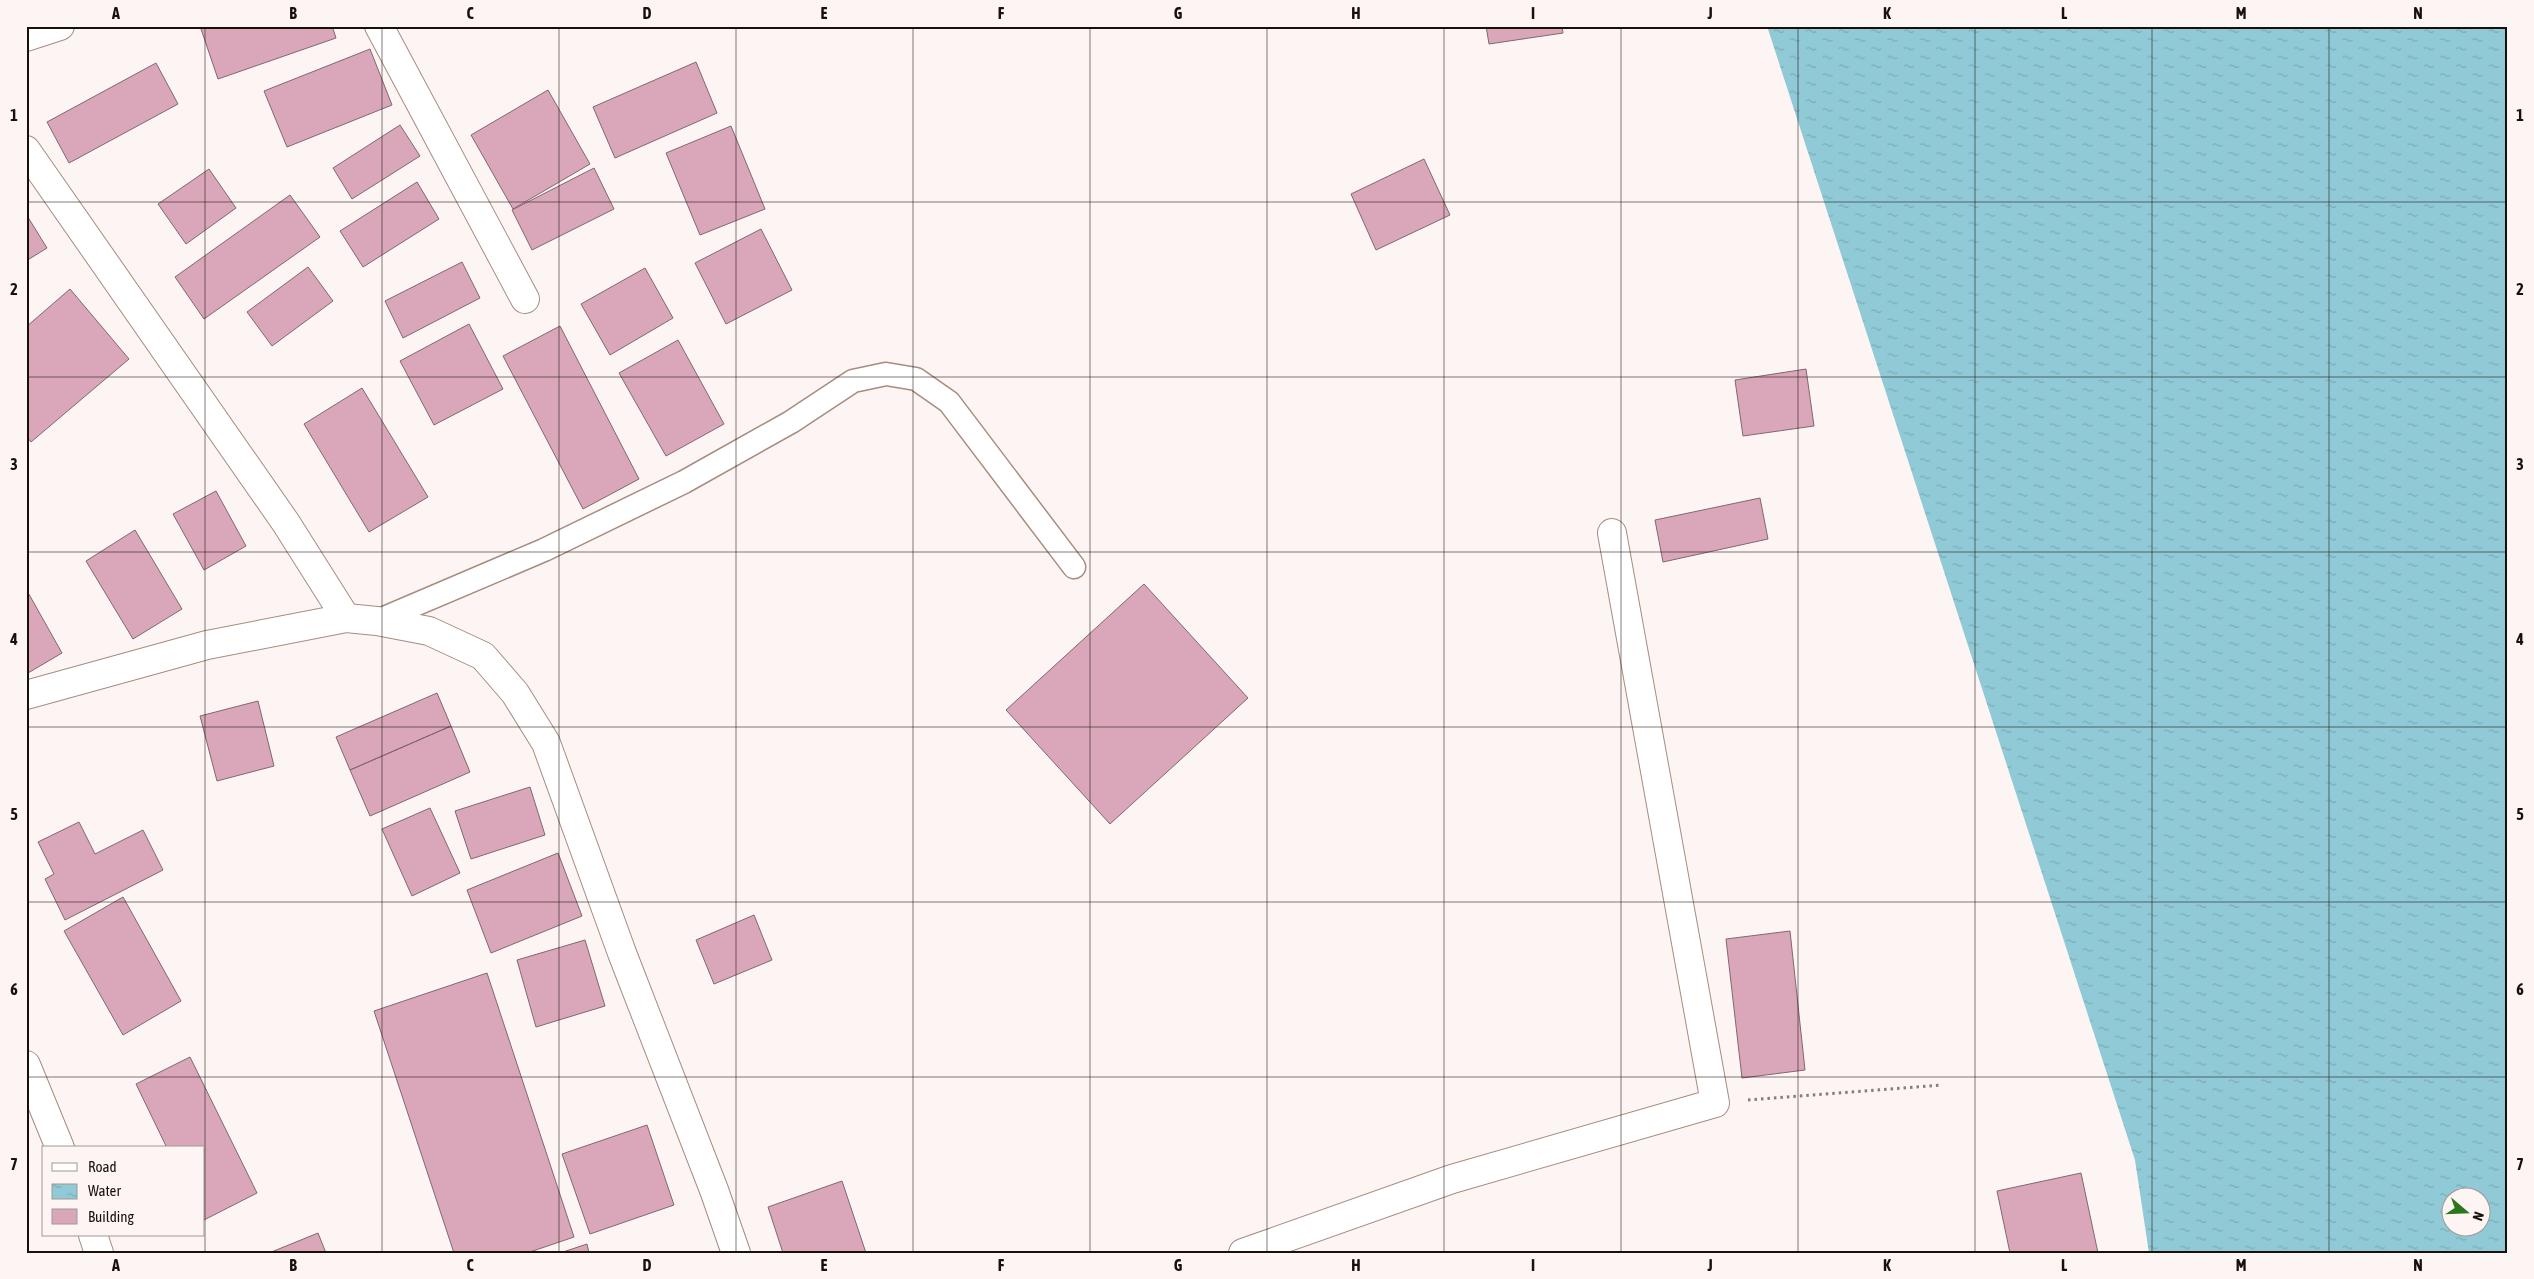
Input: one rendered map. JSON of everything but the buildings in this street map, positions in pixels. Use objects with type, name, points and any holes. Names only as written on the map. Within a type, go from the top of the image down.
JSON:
[{"type":"street","points":[[26,37],[60,26]]},
{"type":"street","points":[[379,26],[525,299]]},
{"type":"street","points":[[26,150],[286,522],[346,618]]},
{"type":"street","points":[[1244,1253],[1452,1178],[1715,1103],[1612,533]]},
{"type":"street","points":[[26,695],[207,645],[346,618],[377,621],[429,631],[483,656],[515,693],[546,743],[622,954],[714,1190],[736,1253]]},
{"type":"street","points":[[26,1065],[34,1105],[59,1146]]},
{"type":"street","points":[[93,1236],[99,1253]]},
{"type":"lane","points":[[377,621],[544,550],[588,529],[684,482],[791,422],[853,381],[886,374],[916,380],[949,402],[1074,567]]},
{"type":"path","points":[[1715,1103],[1941,1085]]},
{"type":"water","points":[[1767,26],[2508,26],[2508,1253],[2149,1253],[2135,1160]]}]
